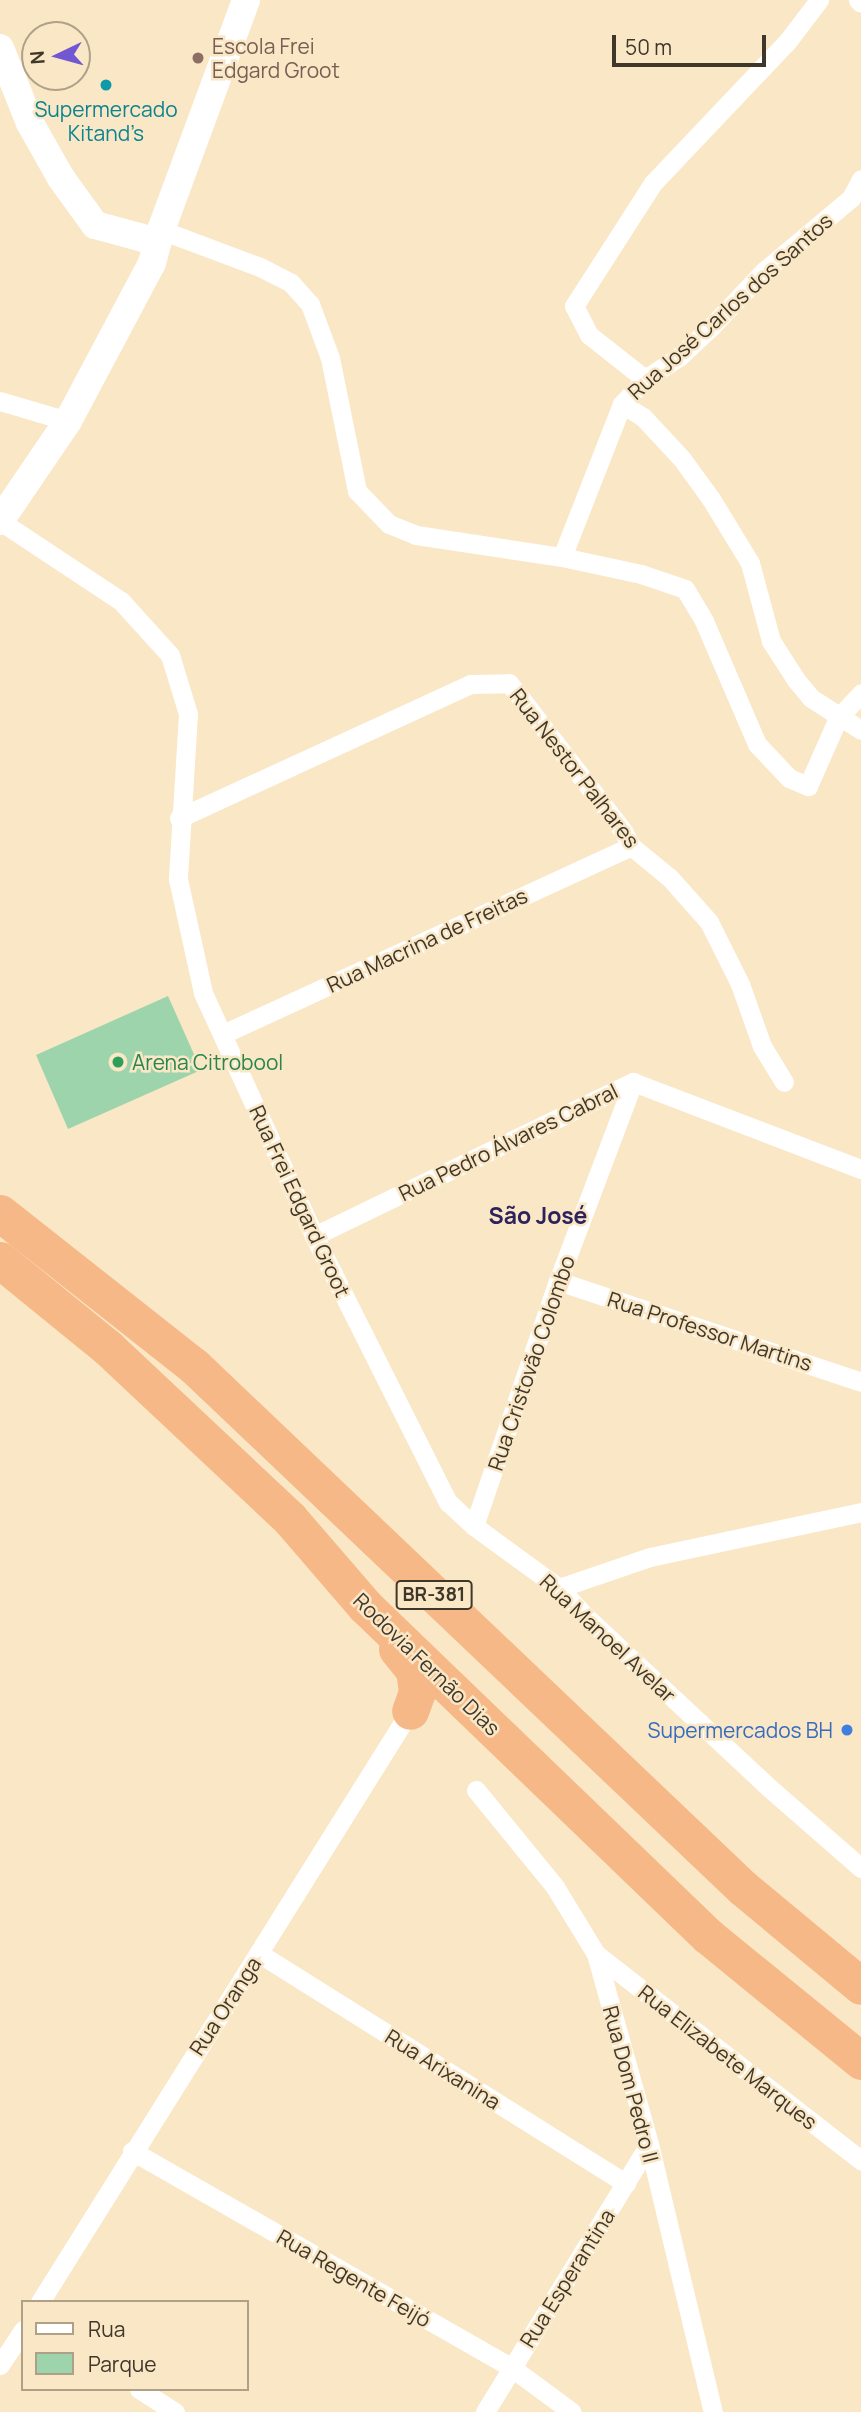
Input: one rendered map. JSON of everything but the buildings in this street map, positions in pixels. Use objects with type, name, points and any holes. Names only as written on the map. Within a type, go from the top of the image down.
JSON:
[{"type":"highway","name":"BR-381","points":[[0,1213],[194,1366],[743,1888],[861,1986]]},
{"type":"highway","name":"Rodovia Fernão Dias","points":[[0,1260],[107,1347],[280,1510],[365,1606],[708,1936],[861,2061]]},
{"type":"highway","points":[[365,1606],[414,1670],[417,1692],[410,1711]]},
{"type":"street","points":[[0,521],[68,421],[157,245],[246,0]]},
{"type":"street","points":[[645,379],[589,335],[574,306],[653,183],[787,42],[818,0]]},
{"type":"street","points":[[0,48],[30,123],[61,178],[95,225],[157,245],[260,267],[291,283],[310,304],[330,358],[357,491],[389,524],[416,535],[562,557],[640,574],[685,589],[704,621],[757,744],[789,778],[808,786],[838,718],[861,693]]},
{"type":"street","name":"Rua José Carlos dos Santos","points":[[562,557],[622,404],[645,379],[680,356],[764,271],[851,198],[861,179]]},
{"type":"street","points":[[0,401],[68,421]]},
{"type":"street","points":[[622,404],[643,417],[682,458],[711,499],[750,563],[771,641],[811,698],[838,718],[861,730]]},
{"type":"street","name":"Rua Frei Edgard Groot","points":[[0,521],[121,601],[170,655],[188,714],[179,818],[178,878],[204,993],[314,1236],[448,1502],[474,1526]]},
{"type":"street","name":"Rua Nestor Palhares","points":[[179,818],[470,684],[509,683],[623,831],[631,846],[670,878],[709,922],[740,984],[762,1045],[784,1082]]},
{"type":"street","name":"Rua Macrina de Freitas","points":[[223,1034],[631,846]]},
{"type":"street","name":"Rua Pedro Álvares Cabral","points":[[314,1236],[633,1082],[861,1169]]},
{"type":"street","name":"Rua Cristovão Colombo","points":[[474,1526],[558,1281],[633,1082]]},
{"type":"street","name":"Rua Professor Martins","points":[[558,1281],[861,1382]]},
{"type":"street","points":[[559,1588],[650,1557],[861,1511]]},
{"type":"street","name":"Rua Manoel Avelar","points":[[474,1526],[559,1588],[584,1615],[754,1774],[861,1868]]},
{"type":"street","name":"Rua Oranga","points":[[41,2300],[132,2151],[260,1954],[410,1711]]},
{"type":"street","name":"Rua Dom Pedro II","points":[[476,1790],[555,1887],[596,1954],[649,2144],[713,2412]]},
{"type":"street","name":"Rua Arixanina","points":[[260,1954],[626,2184]]},
{"type":"street","name":"Rua Elizabete Marques","points":[[596,1954],[861,2160]]},
{"type":"street","name":"Rua Esperantina","points":[[485,2412],[649,2144]]},
{"type":"street","name":"Rua Regente Feijó","points":[[132,2151],[512,2368],[572,2412]]},
{"type":"street","points":[[0,2365],[21,2333]]},
{"type":"street","points":[[142,2391],[175,2412]]},
{"type":"green space","name":"Arena Citrobool","points":[[168,996],[201,1070],[68,1129],[36,1055]]},
{"type":"place","name":"Escola Frei Edgard Groot","points":[[198,58]]},
{"type":"place","name":"Supermercado Kitand’s","points":[[106,85]]},
{"type":"place","name":"Arena Citrobool","points":[[118,1062]]},
{"type":"place","name":"Supermercados BH","points":[[847,1730]]},
{"type":"district","name":"São José","points":[[538,1215]]}]
